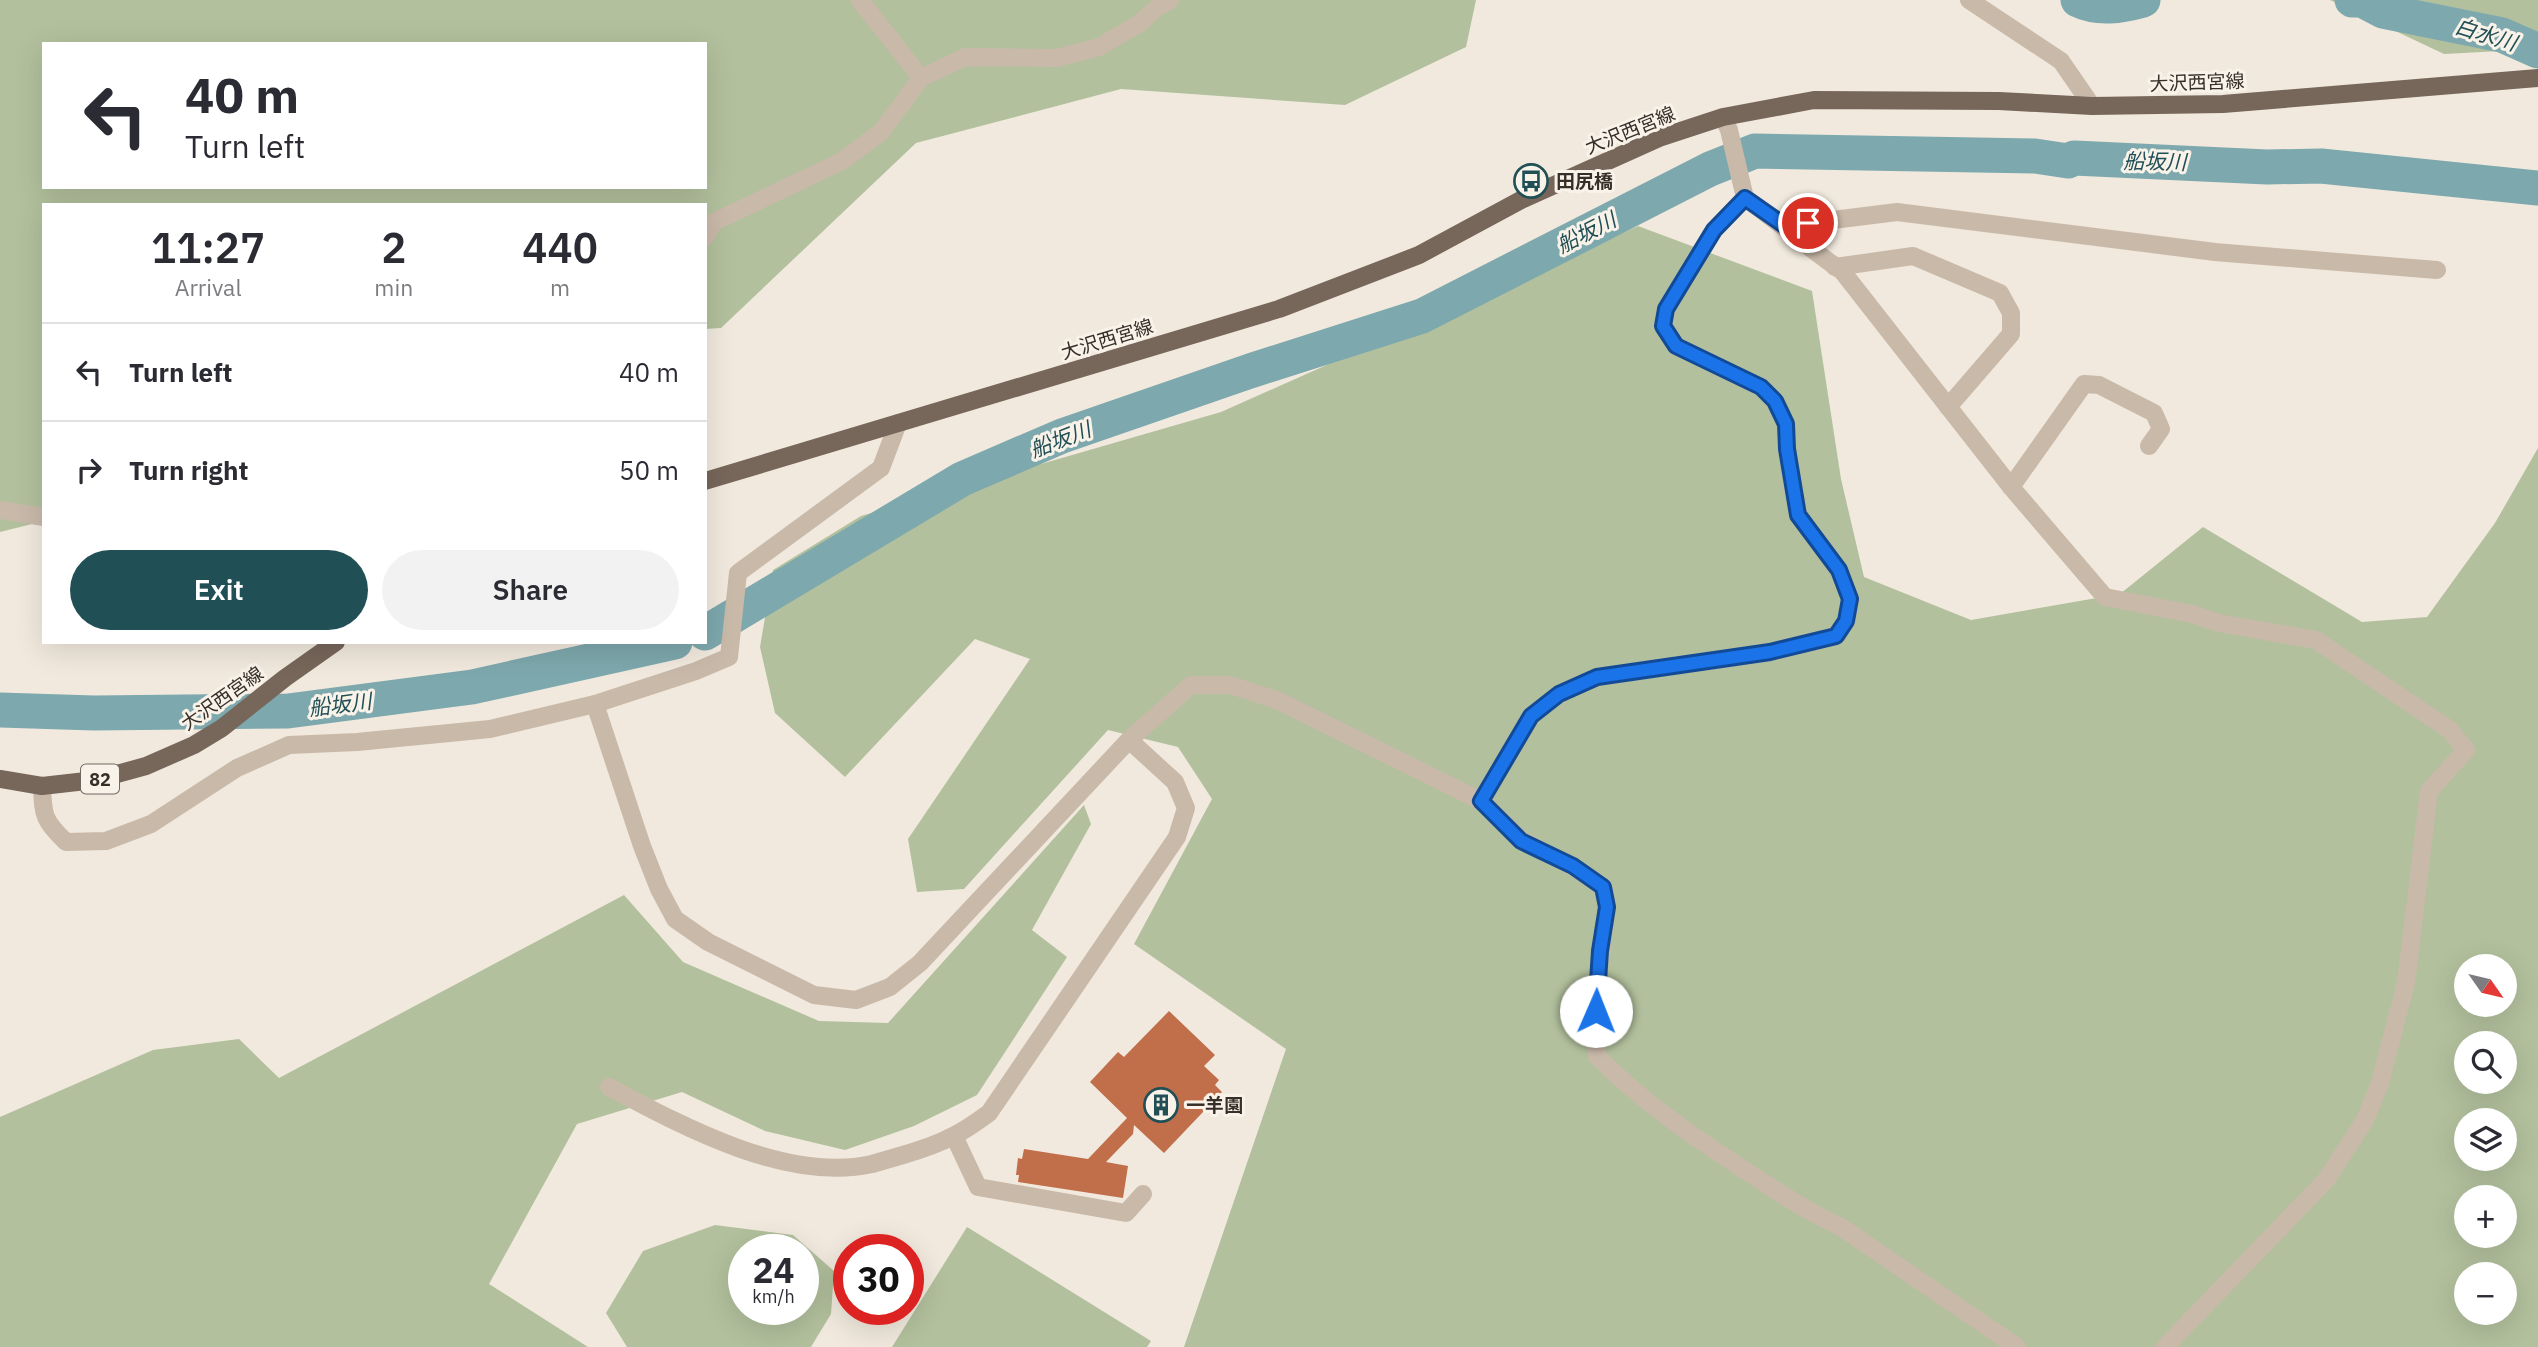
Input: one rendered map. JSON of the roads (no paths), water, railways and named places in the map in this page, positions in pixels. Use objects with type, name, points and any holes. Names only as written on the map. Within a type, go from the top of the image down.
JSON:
[{"type":"main road","name":"大沢西宮線","points":[[707,480],[1279,309],[1419,255],[1521,200],[1659,138],[1726,124],[1814,100],[1999,101],[2092,106],[2236,103],[2534,78]]},
{"type":"main road","name":"大沢西宮線","points":[[0,779],[41,786],[95,780],[146,766],[194,745],[222,729],[285,678],[333,644]]},
{"type":"street","points":[[860,0],[921,78]]},
{"type":"street","points":[[707,234],[714,222],[842,161],[881,132],[921,78],[965,57],[1057,58],[1099,47],[1140,23],[1156,8],[1170,0]]},
{"type":"street","points":[[1969,0],[2061,61],[2092,106]]},
{"type":"street","points":[[1726,124],[1744,192],[1805,246],[1842,271],[2011,487],[2105,597],[2192,614],[2219,623],[2316,640],[2450,730],[2466,750],[2429,791],[2406,983],[2380,1083],[2365,1120],[2326,1180],[2165,1347]]},
{"type":"street","points":[[1481,801],[1531,716],[1559,694],[1597,677],[1770,652],[1836,636],[1846,621],[1850,599],[1839,570],[1798,515],[1787,449],[1786,424],[1775,401],[1761,387],[1676,346],[1663,326],[1666,309],[1714,230],[1744,192]]},
{"type":"street","points":[[1785,226],[1898,212],[2215,252],[2437,270]]},
{"type":"street","points":[[1835,267],[1913,256],[2000,293],[2011,313],[2011,334],[1948,407]]},
{"type":"street","points":[[2011,487],[2084,384],[2099,385],[2154,413],[2161,429],[2149,446]]},
{"type":"street","points":[[41,786],[43,809],[49,826],[66,842],[106,841],[150,824],[237,768],[289,745],[357,742],[490,729],[595,704],[696,671],[729,657],[738,573],[881,468],[898,423]]},
{"type":"street","points":[[0,510],[42,517]]},
{"type":"street","points":[[595,704],[642,846],[659,889],[675,919],[708,942],[814,995],[856,1000],[890,987],[920,963],[1129,740],[1191,685],[1230,685],[1277,700],[1481,801],[1521,841],[1573,866],[1603,887],[1607,907],[1596,989],[1597,1056],[1703,1143],[1809,1212],[1841,1227],[2017,1347]]},
{"type":"street","points":[[609,1087],[668,1118],[735,1147],[783,1162],[824,1167],[870,1164],[919,1150],[954,1136],[989,1113],[1177,837],[1186,808],[1175,782],[1129,740]]},
{"type":"street","points":[[954,1136],[978,1187],[1126,1213],[1143,1194]]},
{"type":"waterway","name":"白水川","points":[[2078,0],[2110,6],[2143,0]]},
{"type":"waterway","name":"白水川","points":[[2352,0],[2362,0],[2383,11],[2502,35],[2538,51]]},
{"type":"waterway","name":"船坂川","points":[[707,632],[962,479],[1062,436],[1250,371],[1422,316],[1710,169],[1755,151],[2035,156],[2068,161],[2074,158],[2267,167],[2321,166],[2538,188]]},
{"type":"waterway","name":"船坂川","points":[[0,710],[94,713],[288,711],[472,687],[666,644]]},
{"type":"place","name":"田尻橋","points":[[1531,181]]},
{"type":"place","name":"一羊園","points":[[1161,1105]]}]
